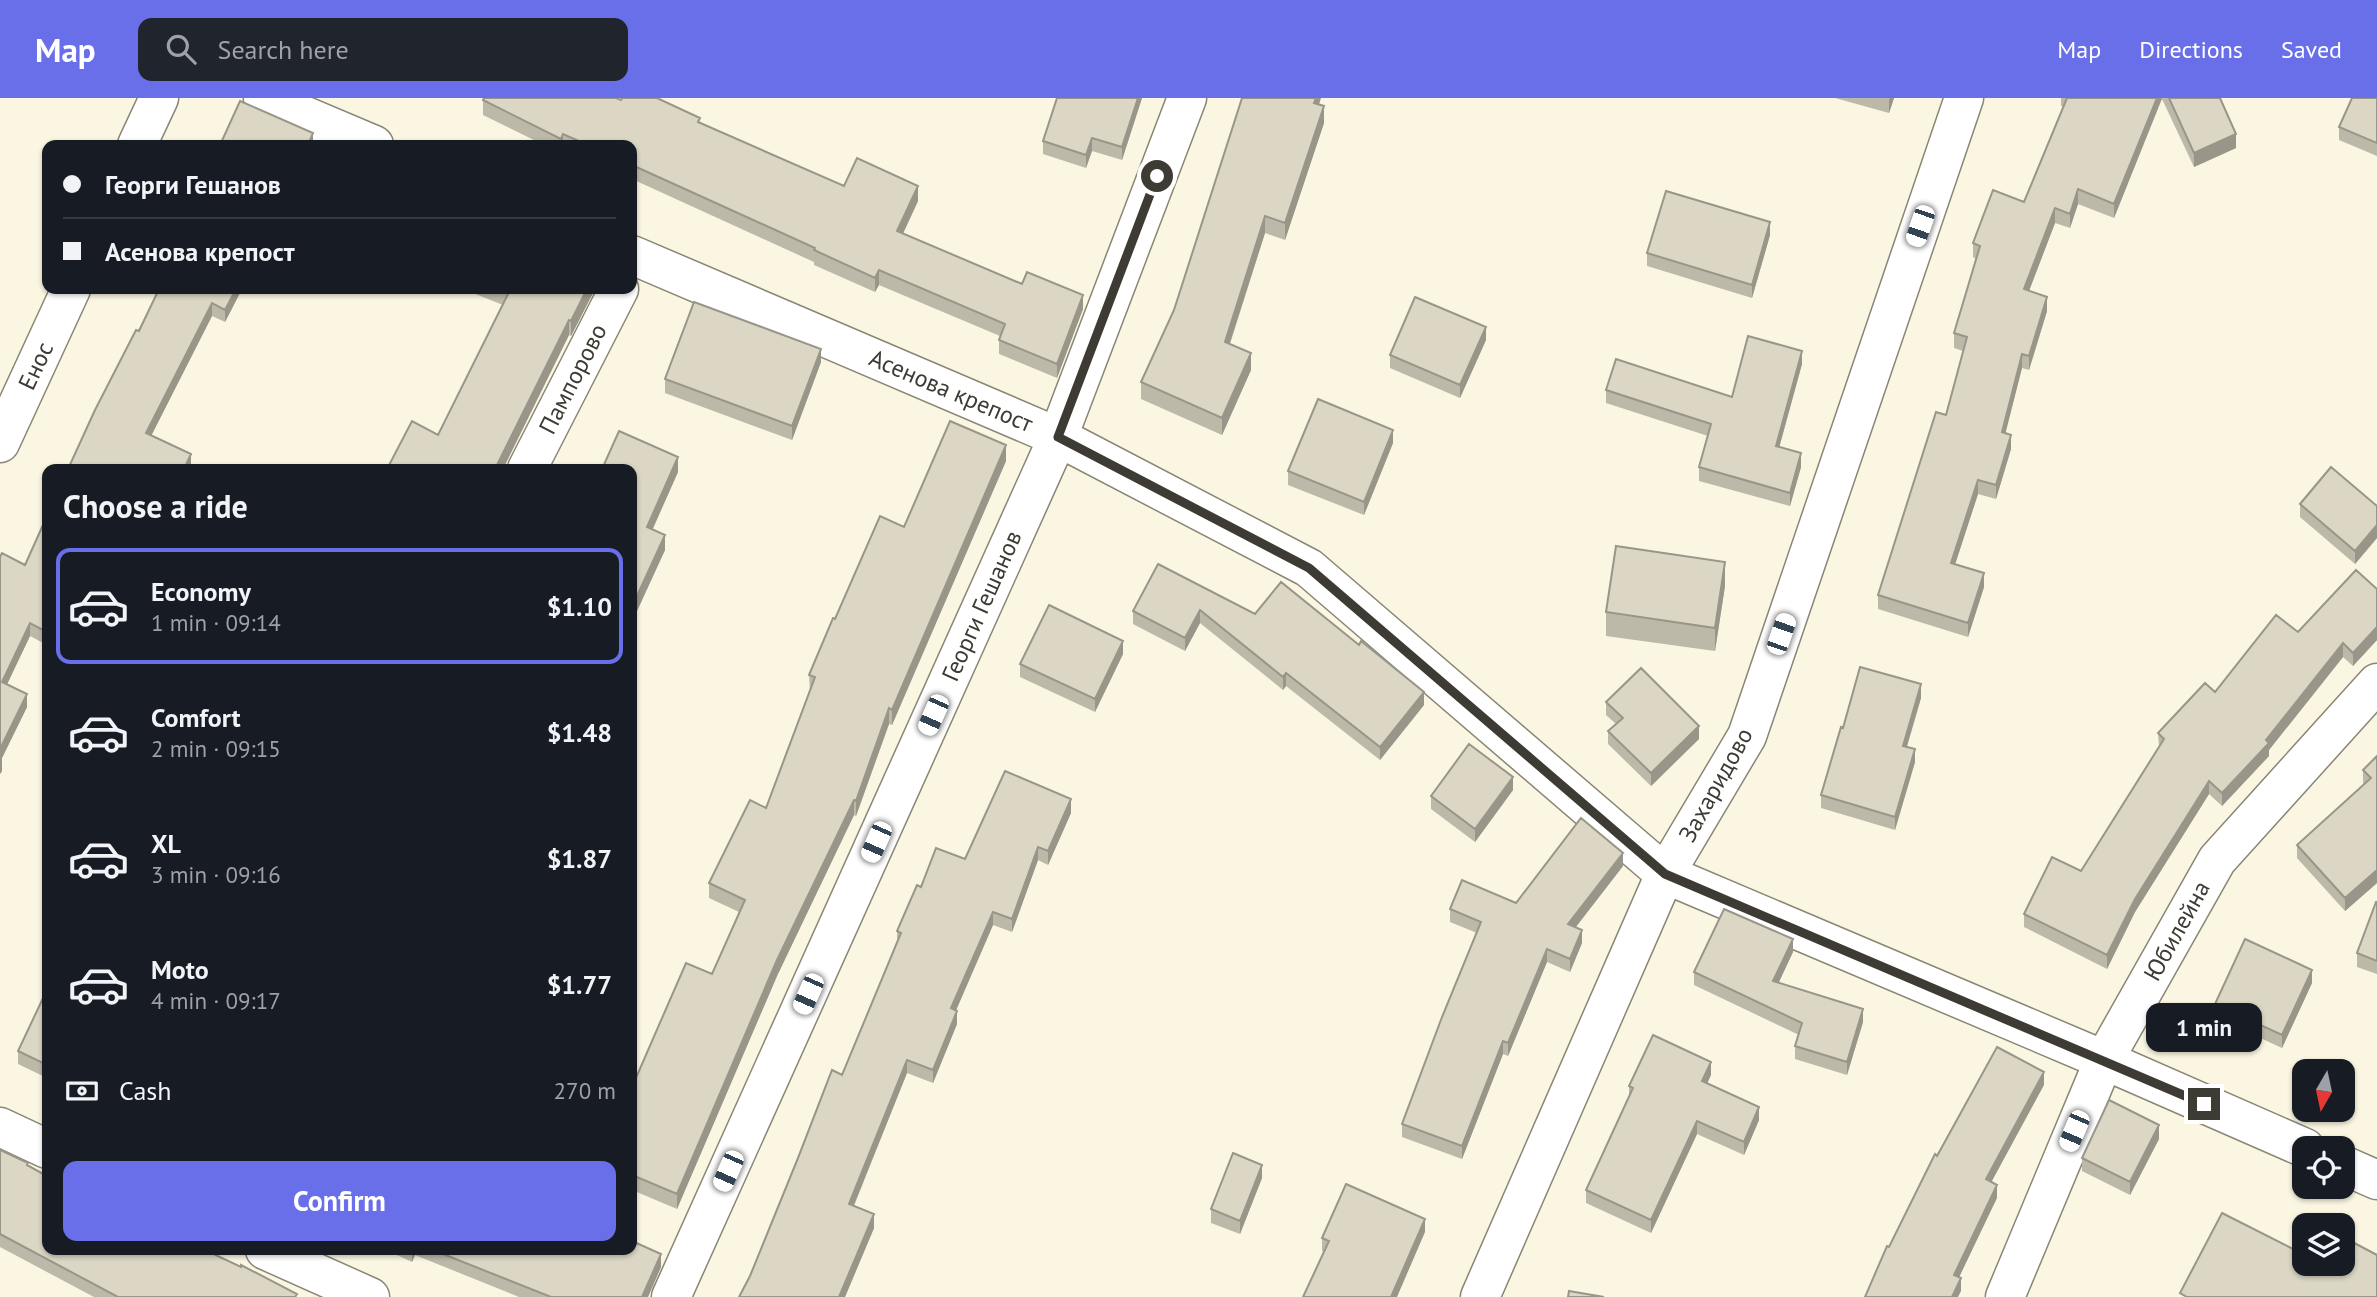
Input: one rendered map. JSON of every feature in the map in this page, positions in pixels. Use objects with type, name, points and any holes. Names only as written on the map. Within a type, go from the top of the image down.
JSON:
[{"type":"street","points":[[139,140],[159,98]]},
{"type":"street","points":[[263,98],[362,140]]},
{"type":"street","name":"Георги Гешанов","points":[[671,1297],[1058,437],[1187,98]]},
{"type":"street","name":"Захаридово","points":[[1480,1297],[1665,874],[1747,736],[1964,98]]},
{"type":"street","name":"Асенова крепост","points":[[637,269],[1058,437],[1309,568],[1665,874],[2292,1142]]},
{"type":"street","name":"Енос","points":[[0,443],[69,294]]},
{"type":"street","name":"Пампорово","points":[[530,464],[615,294]]},
{"type":"street","name":"Юбилейна","points":[[2004,1297],[2104,1060],[2217,860],[2377,683]]},
{"type":"street","points":[[0,1126],[42,1147]]},
{"type":"street","points":[[2355,1170],[2377,1180]]},
{"type":"street","points":[[276,1255],[370,1297]]},
{"type":"building","points":[[657,98],[700,118],[698,122],[844,186],[857,158],[918,186],[897,231],[1022,284],[1027,272],[1083,295],[1057,364],[999,340],[1005,324],[879,270],[875,278],[637,167],[637,140],[577,140],[563,134],[561,139],[483,100]]},
{"type":"building","points":[[1057,98],[1138,98],[1122,147],[1092,138],[1086,155],[1043,141]]},
{"type":"building","points":[[1242,98],[1316,98],[1314,103],[1324,106],[1285,223],[1265,216],[1225,342],[1251,353],[1222,418],[1141,382],[1174,310]]},
{"type":"building","points":[[2067,98],[2157,98],[2114,204],[2078,189],[2070,214],[2055,208],[2024,289],[2047,297],[2029,356],[2022,354],[2002,432],[2011,435],[1996,485],[1978,480],[1951,563],[1984,573],[1968,623],[1878,595],[1936,412],[1946,415],[1967,337],[1954,333],[1980,246],[1973,243],[1993,190],[2024,202]]},
{"type":"building","points":[[2169,98],[2220,98],[2236,134],[2194,153]]},
{"type":"building","points":[[2352,98],[2377,98],[2377,143],[2339,127]]},
{"type":"building","points":[[240,101],[313,133],[310,140],[222,140]]},
{"type":"building","points":[[1666,191],[1770,222],[1752,285],[1647,253]]},
{"type":"building","points":[[157,294],[233,294],[225,310],[212,303],[146,433],[191,454],[186,464],[70,464],[136,330],[139,331]]},
{"type":"building","points":[[508,294],[584,294],[497,464],[390,464],[412,421],[438,435]]},
{"type":"building","points":[[1415,297],[1486,327],[1460,385],[1390,355]]},
{"type":"building","points":[[694,302],[821,349],[792,426],[665,379]]},
{"type":"building","points":[[1748,336],[1802,351],[1776,446],[1801,453],[1790,493],[1699,467],[1711,424],[1606,390],[1616,359],[1732,397]]},
{"type":"building","points":[[1318,399],[1393,430],[1364,502],[1288,471]]},
{"type":"building","points":[[950,421],[1006,445],[892,710],[889,708],[856,801],[854,800],[777,960],[677,1194],[637,1177],[637,1076],[686,963],[712,974],[745,900],[709,883],[750,800],[766,808],[815,677],[809,675],[880,516],[904,527]]},
{"type":"building","points":[[619,431],[678,457],[647,527],[665,535],[637,596],[637,464],[604,464]]},
{"type":"building","points":[[2331,467],[2377,506],[2377,525],[2355,551],[2300,504]]},
{"type":"building","points":[[42,527],[42,629],[30,623],[2,682],[27,694],[0,749],[0,557],[2,553],[25,565]]},
{"type":"building","points":[[1616,546],[1725,562],[1715,628],[1606,612]]},
{"type":"building","points":[[1158,564],[1255,614],[1281,582],[1359,645],[1361,641],[1424,692],[1380,747],[1286,673],[1283,677],[1200,610],[1185,638],[1133,611]]},
{"type":"building","points":[[2356,570],[2377,589],[2377,627],[2353,653],[2343,643],[2266,740],[2269,743],[2222,793],[2209,781],[2135,899],[2107,955],[2024,914],[2052,857],[2081,871],[2164,739],[2158,733],[2205,683],[2215,692],[2276,615],[2298,632]]},
{"type":"building","points":[[1049,605],[1123,641],[1095,699],[1020,664]]},
{"type":"building","points":[[1860,667],[1921,684],[1903,746],[1915,749],[1895,817],[1821,795]]},
{"type":"building","points":[[1641,668],[1699,726],[1651,773],[1608,731],[1623,718],[1606,702]]},
{"type":"building","points":[[1469,744],[1513,777],[1475,829],[1431,796]]},
{"type":"building","points":[[2377,756],[2377,870],[2345,898],[2297,845],[2371,778],[2363,770]]},
{"type":"building","points":[[1005,771],[1071,799],[1048,851],[1038,847],[1012,919],[993,912],[951,1008],[957,1011],[933,1070],[907,1060],[849,1204],[874,1214],[839,1297],[739,1297],[750,1276],[832,1070],[842,1075],[901,933],[897,931],[917,885],[921,887],[936,848],[965,859]]},
{"type":"building","points":[[1581,818],[1623,853],[1568,924],[1582,930],[1570,959],[1547,949],[1508,1043],[1503,1041],[1462,1146],[1402,1124],[1481,922],[1450,909],[1462,880],[1516,903]]},
{"type":"building","points":[[2377,902],[2377,961],[2357,953]]},
{"type":"building","points":[[1724,909],[1793,939],[1773,981],[1863,1009],[1847,1062],[1795,1046],[1802,1023],[1694,972]]},
{"type":"building","points":[[2245,939],[2312,970],[2282,1035],[2215,1004]]},
{"type":"building","points":[[42,1000],[42,1063],[18,1051]]},
{"type":"building","points":[[1653,1035],[1711,1062],[1702,1081],[1759,1107],[1744,1142],[1697,1121],[1651,1220],[1586,1190],[1633,1088],[1629,1086]]},
{"type":"building","points":[[1997,1047],[2044,1072],[1986,1179],[1997,1185],[1954,1275],[1961,1278],[1952,1297],[1865,1297],[1887,1246],[1889,1247],[1935,1154],[1937,1156]]},
{"type":"building","points":[[2109,1100],[2159,1125],[2130,1182],[2082,1158]]},
{"type":"building","points":[[0,1150],[28,1163],[27,1165],[42,1173],[42,1255],[216,1255],[297,1294],[295,1297],[118,1297],[0,1234]]},
{"type":"building","points":[[1233,1153],[1262,1165],[1240,1221],[1211,1209]]},
{"type":"building","points":[[1346,1184],[1425,1219],[1391,1297],[1303,1297],[1329,1241],[1322,1238]]},
{"type":"building","points":[[2222,1213],[2292,1248],[2292,1276],[2355,1276],[2355,1243],[2377,1255],[2377,1297],[2187,1297],[2180,1293]]},
{"type":"building","points":[[637,1243],[661,1254],[642,1297],[551,1297],[446,1255],[637,1255]]},
{"type":"building","points":[[1569,1291],[1604,1297],[1568,1297]]},
{"type":"route","points":[[1157,176],[1058,437],[1309,568],[1665,874],[2204,1104]]}]
